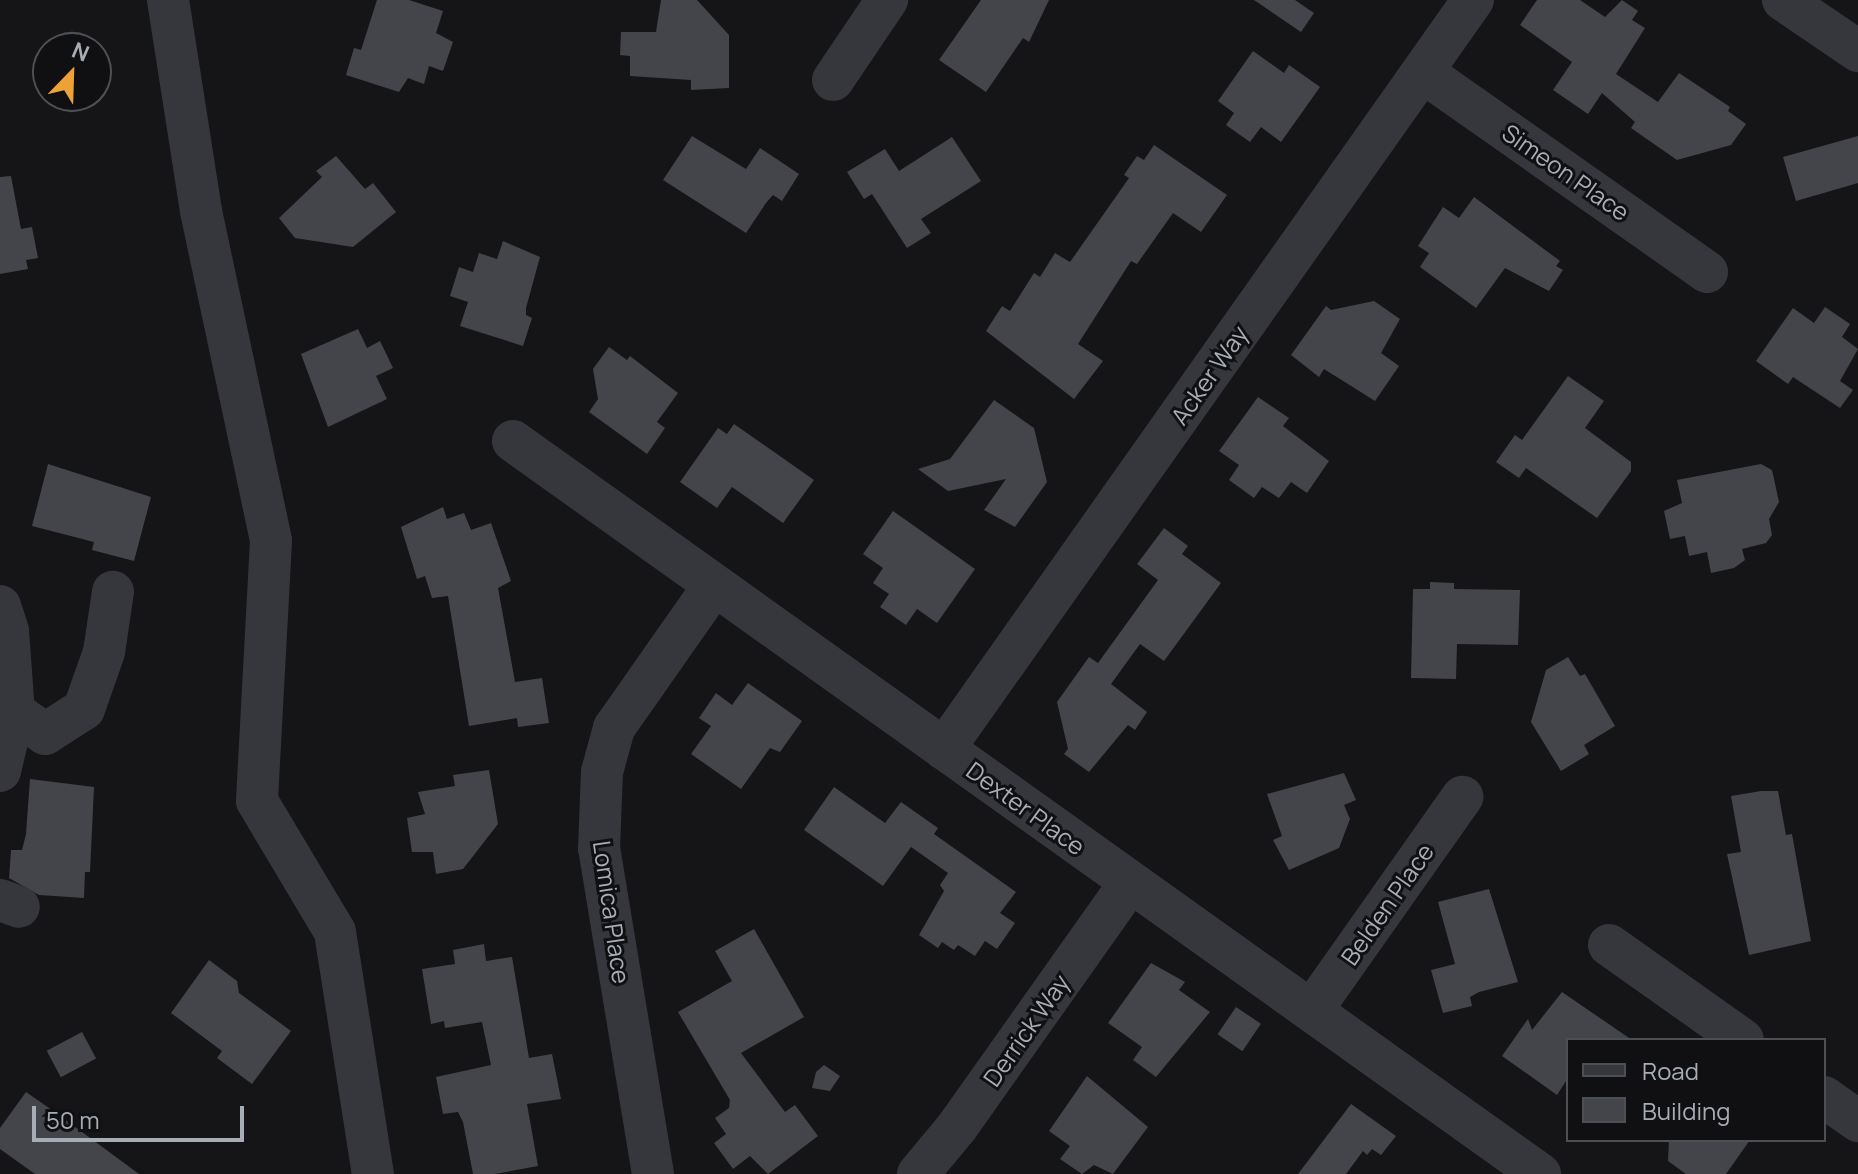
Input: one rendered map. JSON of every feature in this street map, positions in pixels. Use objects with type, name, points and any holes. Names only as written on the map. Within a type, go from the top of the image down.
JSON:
[{"type":"street","points":[[168,0],[207,240],[271,541],[257,801],[335,932],[373,1174]]},
{"type":"street","points":[[833,80],[887,0]]},
{"type":"street","name":"Acker Way","points":[[944,749],[1473,0]]},
{"type":"street","points":[[1783,0],[1858,51]]},
{"type":"street","name":"Simeon Place","points":[[1424,73],[1707,272]]},
{"type":"street","name":"Dexter Place","points":[[513,441],[1312,1010],[1522,1169]]},
{"type":"street","name":"Lomica Place","points":[[653,1174],[599,849],[602,772],[614,728],[714,585]]},
{"type":"street","points":[[14,712],[45,734],[84,709],[104,652],[113,592]]},
{"type":"street","points":[[0,606],[8,631],[14,712],[0,771]]},
{"type":"street","name":"Belden Place","points":[[1312,1010],[1462,797]]},
{"type":"street","name":"Derrick Way","points":[[918,1174],[957,1127],[1130,883]]},
{"type":"street","points":[[1609,945],[1740,1038]]},
{"type":"street","points":[[1826,1098],[1858,1121]]},
{"type":"building","points":[[377,0],[409,0],[443,11],[436,33],[453,42],[443,71],[429,66],[424,84],[408,78],[399,92],[346,75],[354,48],[361,50]]},
{"type":"building","points":[[661,0],[697,0],[729,35],[729,88],[691,90],[691,80],[630,76],[630,56],[620,55],[621,32],[656,32]]},
{"type":"building","points":[[981,0],[1049,0],[1029,42],[1023,38],[986,92],[939,60]]},
{"type":"building","points":[[1254,0],[1295,0],[1314,13],[1301,32]]},
{"type":"building","points":[[1537,0],[1580,0],[1605,17],[1622,0],[1638,11],[1632,20],[1645,28],[1616,74],[1658,102],[1679,73],[1730,107],[1728,111],[1746,124],[1731,145],[1677,160],[1631,128],[1635,122],[1602,93],[1588,114],[1553,90],[1572,62],[1520,25]]},
{"type":"building","points":[[1253,51],[1284,73],[1289,65],[1320,87],[1281,142],[1261,127],[1250,142],[1226,125],[1234,113],[1218,101]]},
{"type":"building","points":[[692,136],[746,169],[760,148],[799,174],[782,201],[773,195],[746,233],[663,180]]},
{"type":"building","points":[[1858,136],[1858,183],[1796,201],[1783,157]]},
{"type":"building","points":[[952,137],[981,181],[921,219],[931,233],[907,248],[872,194],[864,199],[847,172],[885,149],[899,171]]},
{"type":"building","points":[[1154,145],[1227,195],[1201,232],[1173,213],[1137,264],[1131,261],[1078,344],[1103,361],[1074,399],[986,331],[1002,306],[1010,311],[1034,273],[1040,277],[1055,253],[1070,262],[1129,178],[1124,175],[1137,156],[1144,160]]},
{"type":"building","points":[[336,156],[365,189],[373,183],[396,212],[353,247],[295,238],[279,218],[322,177],[316,171]]},
{"type":"building","points":[[11,176],[21,229],[32,227],[38,258],[26,260],[28,269],[0,274],[0,177]]},
{"type":"building","points":[[1474,197],[1560,261],[1556,266],[1563,270],[1549,291],[1505,268],[1476,308],[1420,267],[1429,253],[1418,246],[1443,207],[1459,218]]},
{"type":"building","points":[[503,241],[540,257],[526,308],[526,315],[532,318],[523,346],[460,326],[468,302],[450,296],[459,267],[473,272],[479,253],[497,259]]},
{"type":"building","points":[[1374,301],[1400,319],[1381,353],[1399,366],[1375,401],[1324,369],[1319,377],[1291,355],[1326,306],[1331,310]]},
{"type":"building","points":[[1825,307],[1850,324],[1842,337],[1858,349],[1840,381],[1853,390],[1840,408],[1793,377],[1788,384],[1756,361],[1793,308],[1814,323]]},
{"type":"building","points":[[358,329],[367,348],[380,341],[393,368],[376,376],[387,399],[328,427],[301,354]]},
{"type":"building","points":[[609,347],[627,360],[630,356],[678,393],[657,422],[665,428],[647,454],[589,412],[598,399],[593,369]]},
{"type":"building","points":[[1568,376],[1604,401],[1585,428],[1631,462],[1631,471],[1597,518],[1526,468],[1519,478],[1496,462],[1515,435],[1522,440]]},
{"type":"building","points":[[1258,397],[1289,418],[1283,426],[1329,461],[1307,493],[1291,482],[1279,498],[1262,487],[1254,498],[1229,480],[1239,465],[1219,451]]},
{"type":"building","points":[[994,400],[1034,428],[1047,482],[1015,527],[984,510],[1006,479],[948,491],[918,469],[950,459]]},
{"type":"building","points":[[734,424],[814,480],[783,523],[732,487],[717,508],[680,482],[718,428],[727,434]]},
{"type":"building","points":[[48,464],[151,497],[134,561],[92,550],[94,542],[32,526]]},
{"type":"building","points":[[1761,464],[1772,470],[1779,502],[1769,519],[1772,535],[1766,543],[1742,549],[1745,560],[1734,568],[1711,573],[1707,552],[1689,556],[1685,536],[1670,539],[1664,511],[1682,503],[1677,480]]},
{"type":"building","points":[[443,507],[447,519],[464,513],[471,530],[491,523],[511,581],[498,588],[515,682],[542,678],[549,723],[518,727],[517,718],[469,726],[448,596],[432,598],[425,576],[417,579],[401,527]]},
{"type":"building","points":[[893,511],[975,569],[937,623],[917,609],[906,625],[880,607],[889,594],[873,583],[883,568],[863,554]]},
{"type":"building","points":[[1164,528],[1188,546],[1182,554],[1221,583],[1164,661],[1140,644],[1111,684],[1147,712],[1135,730],[1128,725],[1089,772],[1064,754],[1068,749],[1057,702],[1089,657],[1098,663],[1158,580],[1137,564]]},
{"type":"building","points":[[1430,582],[1454,583],[1454,589],[1520,590],[1518,645],[1457,644],[1456,679],[1411,678],[1413,589],[1430,589]]},
{"type":"building","points":[[1568,657],[1580,676],[1585,674],[1615,726],[1584,745],[1589,754],[1561,771],[1531,722],[1546,670]]},
{"type":"building","points":[[748,683],[802,721],[780,752],[770,748],[741,789],[691,754],[711,726],[699,718],[716,693],[732,705]]},
{"type":"building","points":[[489,770],[498,824],[463,869],[436,874],[433,852],[412,852],[407,818],[425,814],[418,792],[455,786],[453,775]]},
{"type":"building","points":[[1344,773],[1356,800],[1344,805],[1350,819],[1339,848],[1289,870],[1273,840],[1282,836],[1267,794]]},
{"type":"building","points":[[30,779],[94,787],[90,872],[85,872],[84,898],[39,895],[9,878],[11,850],[22,850],[26,834]]},
{"type":"building","points":[[834,787],[885,823],[901,802],[938,828],[934,834],[1016,892],[1000,913],[1015,923],[997,949],[985,941],[975,956],[958,945],[954,950],[942,942],[938,948],[919,935],[944,891],[940,885],[948,873],[911,847],[883,886],[804,830]]},
{"type":"building","points":[[1778,791],[1786,835],[1792,834],[1811,941],[1749,955],[1727,854],[1741,852],[1731,796]]},
{"type":"building","points":[[1489,889],[1518,982],[1479,992],[1470,997],[1472,1006],[1443,1013],[1431,970],[1455,964],[1438,902]]},
{"type":"building","points":[[754,929],[804,1017],[741,1053],[785,1112],[795,1105],[818,1136],[768,1174],[750,1156],[733,1169],[714,1143],[726,1134],[715,1118],[729,1108],[730,1100],[678,1012],[732,981],[715,951]]},
{"type":"building","points":[[484,944],[486,961],[512,957],[529,1058],[552,1054],[561,1099],[527,1104],[538,1166],[495,1174],[473,1174],[463,1122],[458,1112],[443,1114],[436,1077],[491,1065],[482,1022],[445,1028],[444,1021],[431,1024],[422,969],[455,964],[453,950]]},
{"type":"building","points":[[209,960],[237,981],[239,993],[291,1031],[252,1084],[217,1058],[222,1051],[171,1013]]},
{"type":"building","points":[[1151,963],[1185,982],[1179,990],[1210,1012],[1156,1077],[1133,1060],[1142,1047],[1108,1023]]},
{"type":"building","points":[[1562,992],[1629,1038],[1566,1038],[1566,1081],[1557,1095],[1502,1056],[1528,1019],[1532,1030]]},
{"type":"building","points":[[1236,1007],[1261,1024],[1242,1051],[1218,1034]]},
{"type":"building","points":[[82,1032],[96,1058],[61,1077],[47,1051]]},
{"type":"building","points":[[824,1065],[840,1076],[830,1091],[812,1088],[816,1072]]},
{"type":"building","points":[[1087,1076],[1148,1127],[1113,1174],[1094,1165],[1082,1174],[1060,1159],[1070,1146],[1049,1131]]},
{"type":"building","points":[[26,1092],[139,1174],[35,1174],[0,1149],[0,1128]]},
{"type":"building","points":[[1351,1104],[1396,1136],[1381,1155],[1372,1149],[1367,1155],[1363,1151],[1346,1174],[1298,1174]]},
{"type":"building","points":[[1669,1142],[1749,1142],[1726,1174],[1686,1174],[1668,1161]]}]
